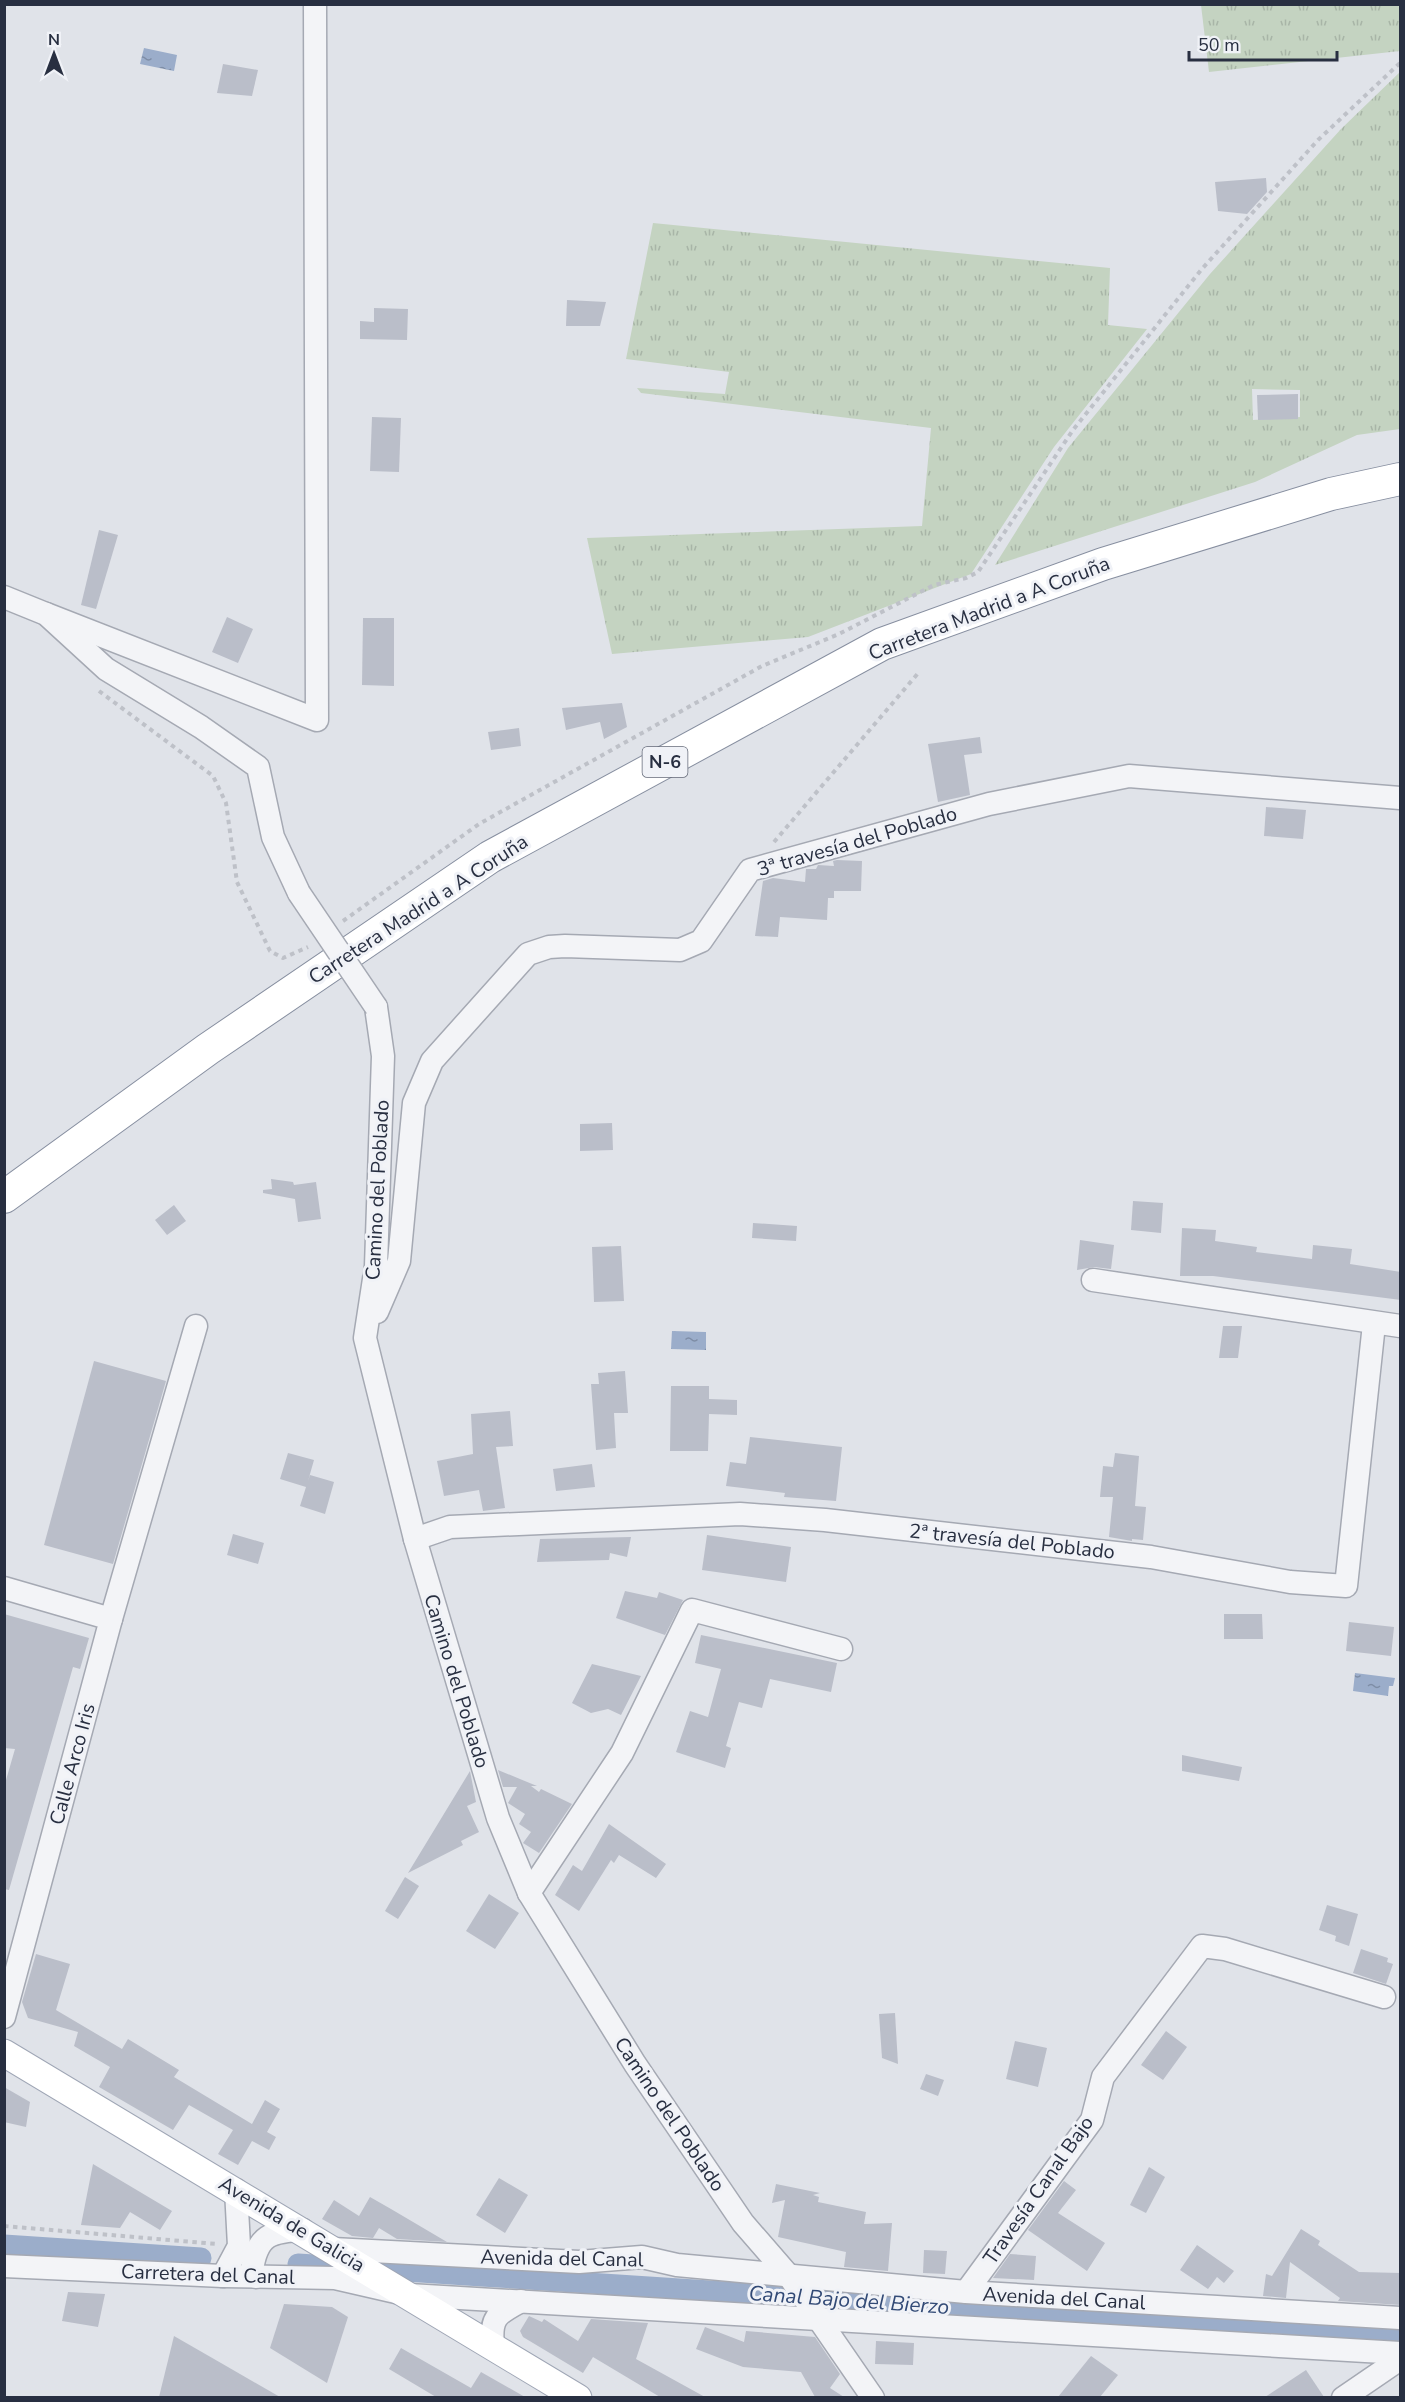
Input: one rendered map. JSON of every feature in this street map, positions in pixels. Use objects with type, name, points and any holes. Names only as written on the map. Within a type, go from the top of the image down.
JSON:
[{"type":"highway","name":"Carretera Madrid a A Coruña","points":[[4,1197],[208,1049],[490,857],[882,644],[1103,564],[1331,494],[1401,479]]},
{"type":"main road","name":"Avenida de Galicia","points":[[4,2053],[237,2190],[578,2397]]},
{"type":"street","points":[[4,597],[317,720],[315,4]]},
{"type":"street","name":"Camino del Poblado","points":[[46,614],[106,669],[201,727],[258,767],[273,837],[299,893],[376,1007],[383,1056],[376,1266],[365,1338],[415,1539],[498,1818],[529,1893],[635,2064],[743,2223],[789,2276],[873,2397]]},
{"type":"street","name":"3ª travesía del Poblado","points":[[365,1338],[399,1261],[414,1103],[432,1061],[528,954],[549,947],[565,946],[680,950],[701,941],[750,870],[988,804],[1129,776],[1401,798]]},
{"type":"street","points":[[1093,1280],[1374,1324],[1401,1326]]},
{"type":"street","name":"2ª travesía del Poblado","points":[[415,1539],[450,1527],[740,1514],[825,1520],[1151,1557],[1290,1582],[1346,1586],[1374,1324]]},
{"type":"street","name":"Calle Arco Iris","points":[[4,2017],[111,1619],[196,1326]]},
{"type":"street","points":[[4,1588],[111,1619]]},
{"type":"street","points":[[529,1893],[622,1754],[692,1610],[842,1649]]},
{"type":"street","name":"Travesía Canal Bajo","points":[[966,2292],[1092,2120],[1103,2078],[1202,1946],[1225,1949],[1384,1997]]},
{"type":"street","points":[[223,2276],[239,2246],[237,2190]]},
{"type":"street","points":[[256,2277],[252,2270],[259,2244],[278,2232],[303,2230]]},
{"type":"street","name":"Avenida del Canal","points":[[340,2253],[579,2262],[642,2257],[677,2265],[966,2292],[1401,2318]]},
{"type":"street","name":"Carretera del Canal","points":[[4,2266],[223,2276],[335,2278],[409,2295]]},
{"type":"street","name":"Avenida del Canal","points":[[409,2295],[1401,2353]]},
{"type":"street","points":[[493,2346],[491,2329],[497,2314],[521,2301]]},
{"type":"street","points":[[1343,2397],[1401,2359]]},
{"type":"path","points":[[338,925],[479,824],[696,702],[762,666],[876,617],[934,585],[966,578],[978,572],[1073,430],[1201,270],[1318,140],[1401,63]]},
{"type":"path","points":[[750,870],[920,671]]},
{"type":"path","points":[[97,688],[213,776],[226,803],[237,882],[270,951],[283,958],[313,944]]},
{"type":"path","points":[[4,2226],[239,2246]]},
{"type":"green space","points":[[1201,5],[1400,5],[1400,51],[1209,72]]},
{"type":"green space","points":[[1400,72],[1400,429],[1357,435],[1255,482],[995,565],[1068,448],[1210,274],[1341,129]],"holes":[[[1252,389],[1300,390],[1300,417],[1253,420]]]},
{"type":"green space","points":[[653,223],[1110,268],[1108,325],[1147,329],[1054,447],[971,574],[808,637],[612,654],[587,538],[922,526],[931,428],[641,393],[637,388],[725,394],[729,372],[626,359]]},
{"type":"water","points":[[144,48],[177,55],[174,71],[140,64]]},
{"type":"water","points":[[672,1331],[706,1332],[706,1350],[671,1349]]},
{"type":"water","points":[[1355,1673],[1395,1678],[1393,1686],[1389,1686],[1388,1696],[1353,1691]]},
{"type":"building","points":[[223,64],[258,70],[252,96],[217,93]]},
{"type":"building","points":[[1266,178],[1267,192],[1247,214],[1218,211],[1215,182]]},
{"type":"building","points":[[567,300],[606,302],[600,326],[566,326]]},
{"type":"building","points":[[374,308],[408,309],[407,340],[360,339],[360,321],[374,322]]},
{"type":"building","points":[[1298,394],[1298,419],[1258,420],[1257,395]]},
{"type":"building","points":[[372,417],[401,418],[399,472],[370,471]]},
{"type":"building","points":[[99,530],[118,535],[96,609],[81,605]]},
{"type":"building","points":[[227,617],[253,629],[238,663],[212,652]]},
{"type":"building","points":[[363,618],[394,618],[394,686],[362,685]]},
{"type":"building","points":[[622,703],[627,727],[604,739],[600,722],[566,730],[562,708]]},
{"type":"building","points":[[519,728],[521,746],[491,750],[488,732]]},
{"type":"building","points":[[980,737],[982,753],[964,755],[970,795],[938,802],[928,744]]},
{"type":"building","points":[[1266,807],[1306,810],[1303,839],[1264,836]]},
{"type":"building","points":[[833,861],[862,861],[861,891],[834,891],[834,898],[828,898],[827,920],[780,917],[778,937],[755,936],[763,881],[773,878],[805,882],[806,869],[816,869],[818,865],[834,866]]},
{"type":"building","points":[[612,1123],[613,1150],[580,1151],[580,1124]]},
{"type":"building","points":[[271,1179],[293,1182],[294,1185],[316,1182],[321,1219],[298,1222],[295,1199],[263,1193],[263,1190],[272,1189]]},
{"type":"building","points":[[1133,1201],[1163,1203],[1161,1233],[1131,1230]]},
{"type":"building","points":[[174,1205],[186,1221],[167,1235],[155,1220]]},
{"type":"building","points":[[753,1223],[797,1226],[796,1241],[752,1238]]},
{"type":"building","points":[[1182,1228],[1216,1230],[1215,1241],[1257,1247],[1256,1252],[1312,1259],[1313,1245],[1352,1249],[1350,1264],[1401,1272],[1401,1300],[1213,1276],[1180,1276]]},
{"type":"building","points":[[1080,1240],[1114,1245],[1111,1269],[1094,1267],[1077,1270]]},
{"type":"building","points":[[621,1246],[624,1301],[594,1302],[592,1247]]},
{"type":"building","points":[[1223,1326],[1242,1326],[1238,1358],[1219,1358]]},
{"type":"building","points":[[94,1361],[166,1381],[113,1564],[44,1545]]},
{"type":"building","points":[[625,1371],[628,1413],[614,1413],[616,1448],[596,1450],[591,1384],[599,1384],[598,1373]]},
{"type":"building","points":[[671,1386],[709,1386],[709,1399],[737,1400],[737,1415],[709,1414],[708,1451],[670,1451]]},
{"type":"building","points":[[510,1411],[513,1446],[496,1447],[505,1508],[483,1511],[479,1490],[444,1496],[437,1461],[473,1454],[471,1414]]},
{"type":"building","points":[[750,1437],[842,1447],[836,1501],[784,1497],[785,1493],[726,1486],[730,1462],[746,1464]]},
{"type":"building","points":[[288,1453],[314,1460],[308,1481],[310,1475],[334,1482],[325,1514],[300,1506],[306,1487],[280,1479]]},
{"type":"building","points":[[1115,1453],[1139,1456],[1135,1506],[1146,1507],[1143,1540],[1132,1539],[1132,1541],[1109,1537],[1113,1497],[1100,1497],[1103,1466],[1113,1467]]},
{"type":"building","points":[[592,1464],[595,1487],[556,1491],[553,1469]]},
{"type":"building","points":[[233,1534],[264,1543],[258,1564],[227,1555]]},
{"type":"building","points":[[707,1535],[791,1547],[786,1582],[702,1570]]},
{"type":"building","points":[[631,1537],[627,1557],[610,1553],[609,1560],[537,1562],[540,1539]]},
{"type":"building","points":[[625,1591],[657,1598],[659,1592],[683,1600],[665,1635],[616,1618]]},
{"type":"building","points":[[4,1614],[89,1638],[80,1669],[73,1667],[9,1890],[4,1889],[4,1787],[15,1749],[4,1748]]},
{"type":"building","points":[[1224,1614],[1262,1614],[1263,1639],[1224,1639]]},
{"type":"building","points":[[1349,1622],[1394,1627],[1391,1656],[1346,1651]]},
{"type":"building","points":[[701,1635],[837,1663],[831,1692],[770,1679],[762,1708],[739,1702],[726,1746],[731,1748],[725,1768],[676,1752],[690,1711],[708,1717],[721,1669],[695,1663]]},
{"type":"building","points":[[592,1664],[641,1676],[621,1715],[608,1709],[591,1713],[572,1703]]},
{"type":"building","points":[[1182,1755],[1242,1767],[1239,1781],[1182,1771]]},
{"type":"building","points":[[498,1770],[537,1786],[531,1786],[539,1792],[541,1789],[572,1804],[539,1853],[523,1843],[531,1832],[519,1824],[525,1814],[508,1803],[517,1787],[503,1787]]},
{"type":"building","points":[[470,1771],[476,1802],[467,1806],[479,1832],[461,1841],[463,1845],[408,1873]]},
{"type":"building","points":[[609,1824],[666,1864],[656,1878],[619,1855],[614,1863],[611,1860],[579,1911],[555,1895],[573,1865],[582,1871]]},
{"type":"building","points":[[405,1877],[419,1886],[398,1919],[385,1911]]},
{"type":"building","points":[[489,1894],[519,1913],[495,1949],[466,1931]]},
{"type":"building","points":[[1327,1905],[1358,1914],[1349,1946],[1335,1941],[1336,1936],[1319,1930]]},
{"type":"building","points":[[1361,1949],[1388,1958],[1387,1962],[1393,1964],[1386,1984],[1353,1973]]},
{"type":"building","points":[[36,1954],[70,1964],[56,2010],[122,2049],[128,2039],[179,2070],[174,2077],[252,2124],[265,2100],[280,2109],[267,2132],[276,2137],[269,2150],[252,2141],[238,2165],[218,2154],[233,2130],[189,2105],[173,2130],[99,2087],[110,2067],[74,2046],[78,2032],[28,2018],[22,2002]]},
{"type":"building","points":[[895,2013],[898,2064],[882,2058],[879,2014]]},
{"type":"building","points":[[1166,2031],[1187,2047],[1163,2080],[1141,2065]]},
{"type":"building","points":[[1015,2041],[1047,2048],[1038,2087],[1006,2079]]},
{"type":"building","points":[[926,2074],[944,2080],[938,2096],[920,2089]]},
{"type":"building","points":[[4,2087],[30,2102],[26,2127],[4,2122]]},
{"type":"building","points":[[93,2164],[172,2211],[160,2230],[130,2212],[120,2228],[81,2225]]},
{"type":"building","points":[[1149,2167],[1165,2177],[1146,2213],[1130,2205]]},
{"type":"building","points":[[499,2178],[528,2195],[505,2233],[476,2215]]},
{"type":"building","points":[[1064,2181],[1076,2190],[1058,2213],[1105,2243],[1087,2271],[1028,2230]]},
{"type":"building","points":[[776,2184],[820,2193],[813,2195],[819,2197],[818,2202],[866,2212],[864,2224],[892,2223],[888,2271],[844,2267],[846,2252],[778,2237],[785,2200],[772,2203]]},
{"type":"building","points":[[370,2197],[447,2242],[397,2239],[379,2228],[373,2238],[352,2236],[322,2219],[334,2200],[359,2216]]},
{"type":"building","points":[[1301,2229],[1320,2241],[1318,2245],[1359,2272],[1401,2273],[1401,2305],[1338,2301],[1340,2298],[1290,2262],[1286,2298],[1263,2296],[1266,2274],[1272,2276]]},
{"type":"building","points":[[1197,2245],[1234,2271],[1224,2283],[1217,2277],[1208,2289],[1180,2270]]},
{"type":"building","points":[[924,2250],[947,2251],[945,2274],[923,2273]]},
{"type":"building","points":[[1010,2254],[1036,2256],[1034,2280],[993,2278]]},
{"type":"building","points":[[68,2292],[105,2294],[98,2327],[62,2321]]},
{"type":"building","points":[[284,2304],[332,2307],[348,2317],[327,2383],[270,2348]]},
{"type":"building","points":[[529,2316],[542,2322],[544,2319],[578,2341],[591,2319],[648,2323],[636,2359],[705,2397],[660,2397],[593,2357],[583,2373],[523,2337],[520,2331]]},
{"type":"building","points":[[705,2327],[744,2342],[746,2331],[815,2337],[840,2374],[830,2388],[844,2397],[815,2397],[801,2372],[743,2367],[696,2349]]},
{"type":"building","points":[[174,2336],[221,2363],[280,2397],[159,2397]]},
{"type":"building","points":[[876,2341],[914,2343],[913,2365],[875,2364]]},
{"type":"building","points":[[401,2348],[471,2388],[481,2372],[525,2397],[436,2397],[389,2369]]},
{"type":"building","points":[[1091,2356],[1118,2375],[1100,2397],[1058,2397]]},
{"type":"building","points":[[1306,2370],[1324,2397],[1265,2397]]},
{"type":"waterway","name":"Canal Bajo del Bierzo","points":[[4,2245],[201,2258]]},
{"type":"waterway","name":"Canal Bajo del Bierzo","points":[[298,2264],[1400,2336]]}]
